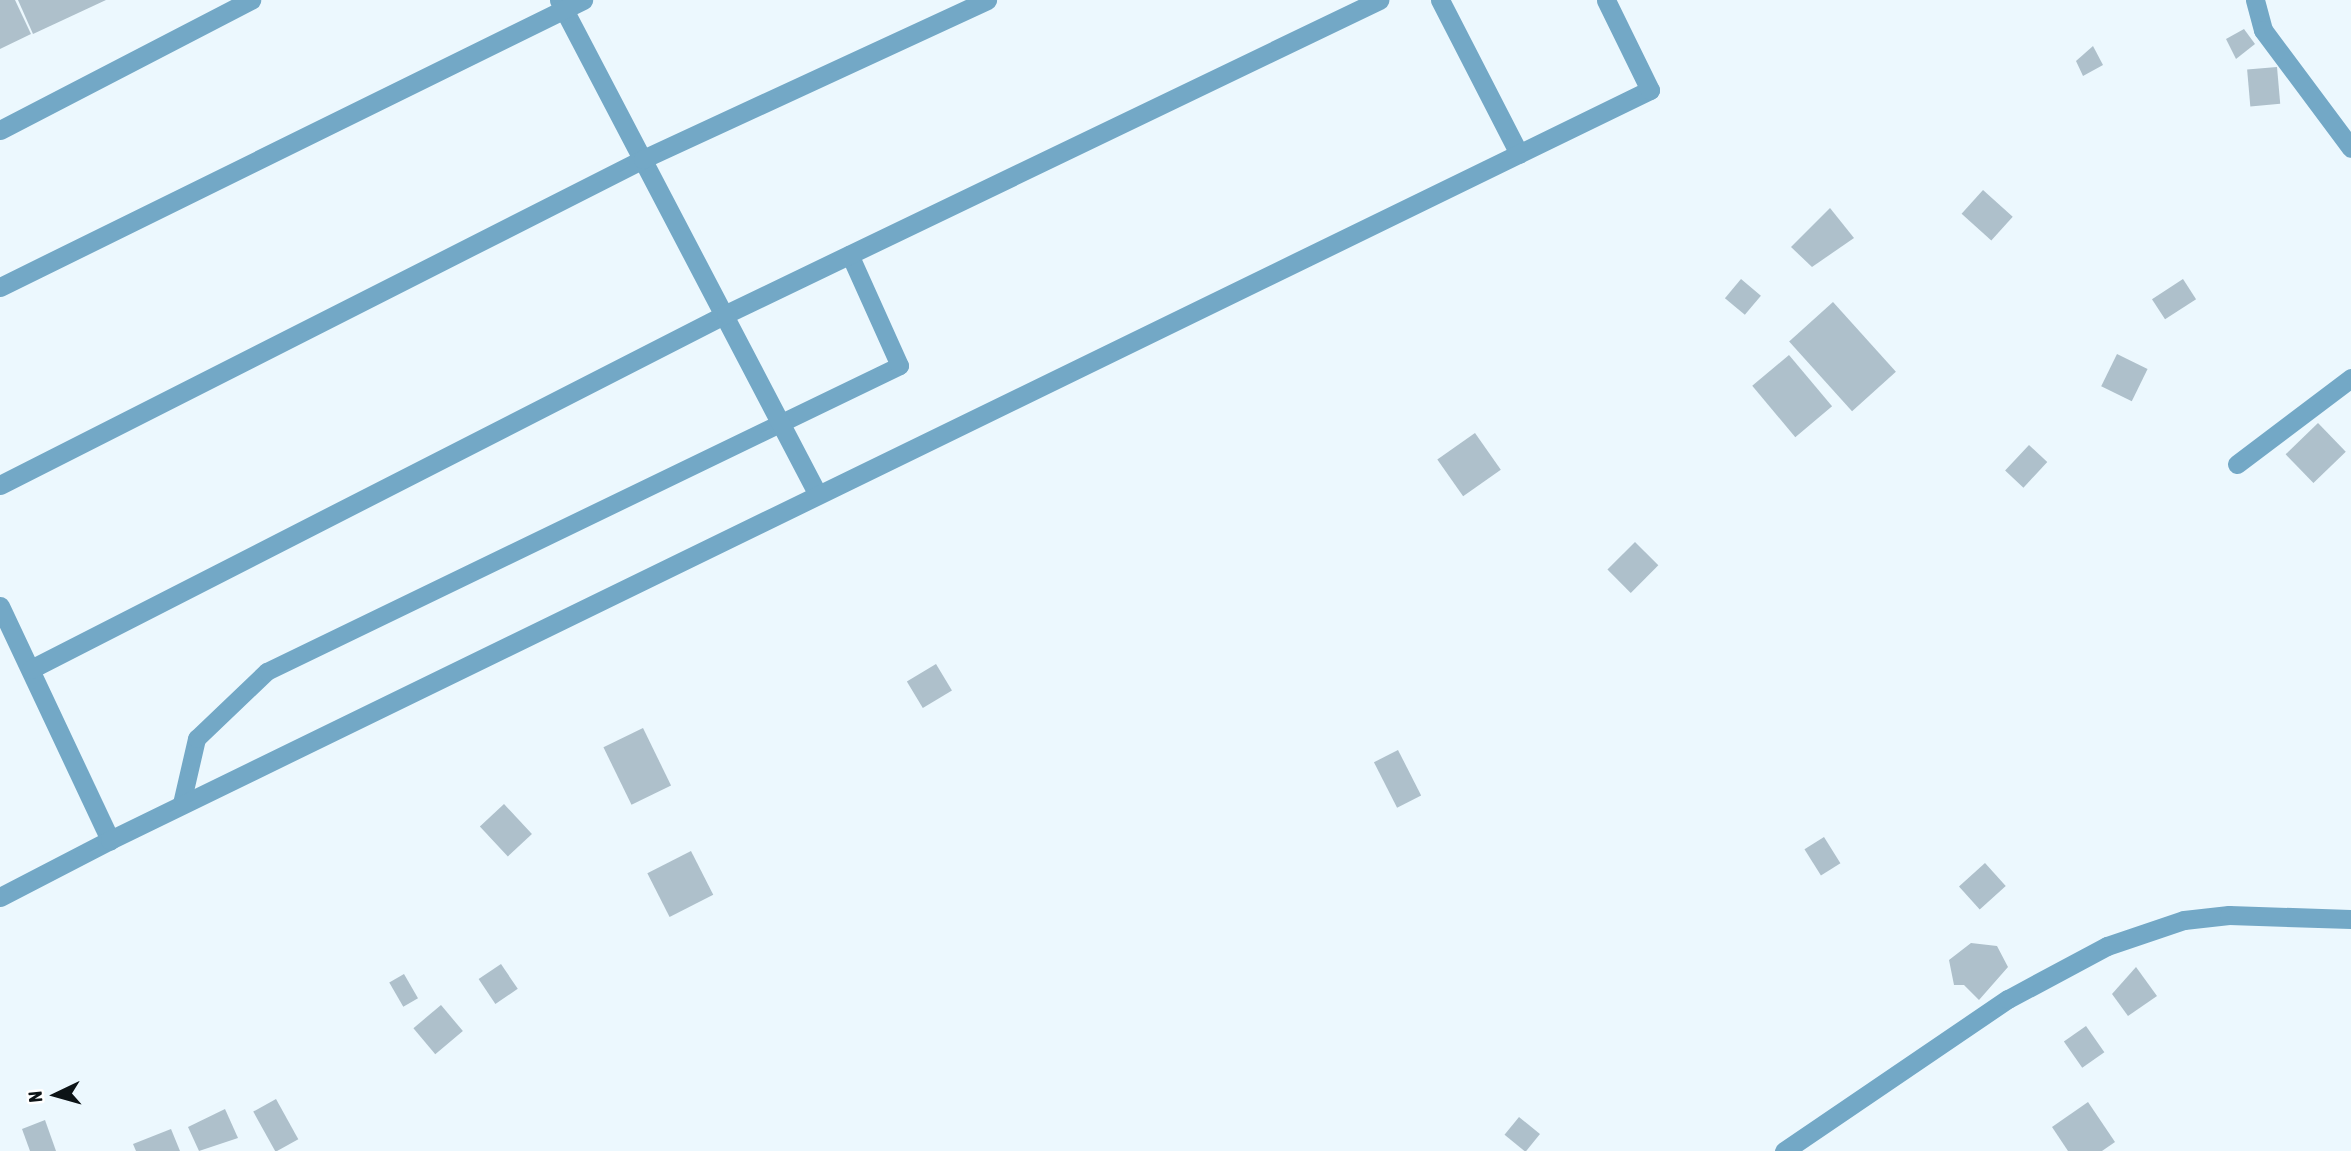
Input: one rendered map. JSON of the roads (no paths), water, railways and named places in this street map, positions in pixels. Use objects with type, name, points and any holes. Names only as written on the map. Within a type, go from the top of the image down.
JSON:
[{"type":"street","points":[[0,130],[251,0]]},
{"type":"street","points":[[0,287],[561,5],[583,0]]},
{"type":"street","points":[[0,485],[643,159],[987,0]]},
{"type":"street","points":[[31,669],[726,314],[1379,0]]},
{"type":"street","points":[[1440,0],[1519,154]]},
{"type":"street","points":[[0,897],[110,839],[817,493],[1650,90],[1606,0]]},
{"type":"street","points":[[2256,0],[2263,30],[2351,148]]},
{"type":"street","points":[[561,5],[726,314],[817,493]]},
{"type":"street","points":[[2237,464],[2351,378]]},
{"type":"street","points":[[0,606],[110,839]]},
{"type":"street","points":[[1784,1151],[2008,999],[2107,946],[2184,920],[2229,915],[2351,919]]},
{"type":"lane","points":[[183,804],[197,739],[267,672],[900,366],[850,255]]}]
